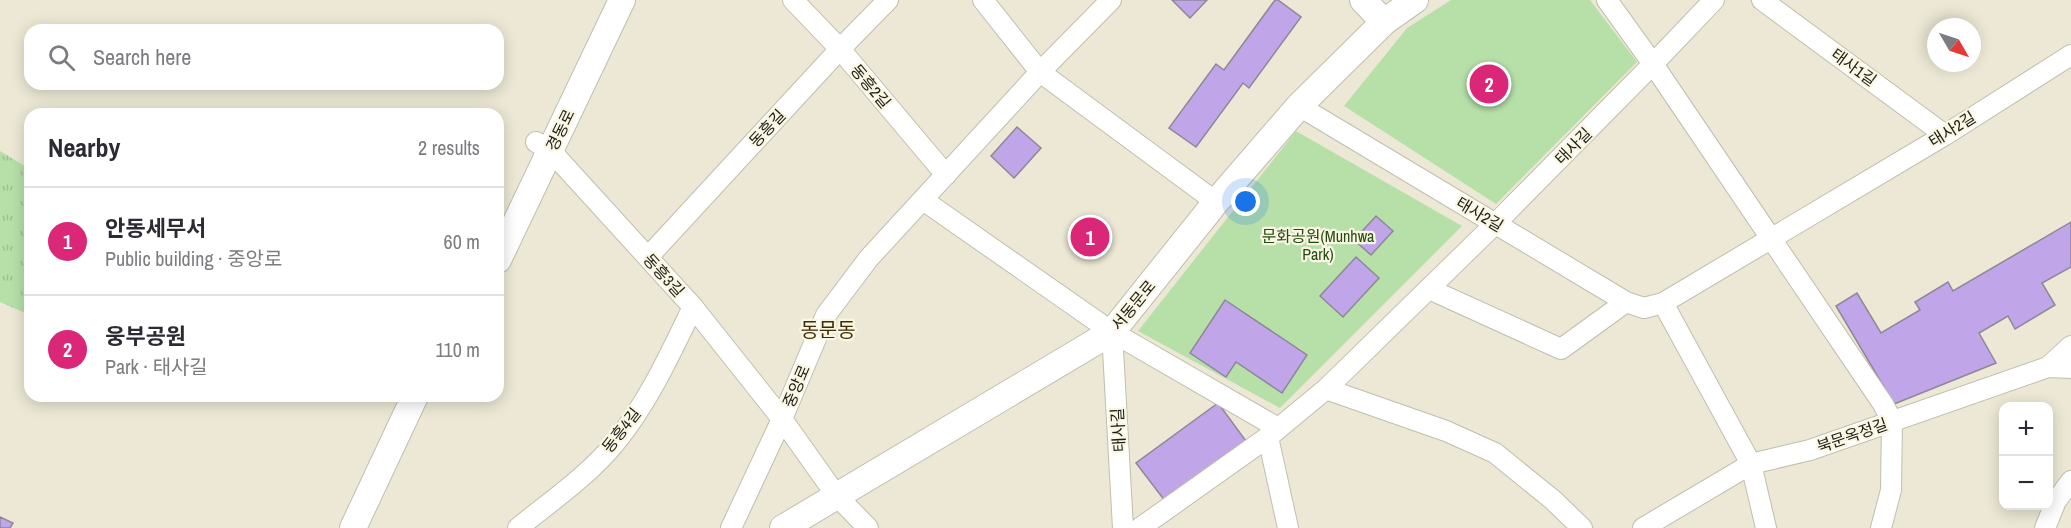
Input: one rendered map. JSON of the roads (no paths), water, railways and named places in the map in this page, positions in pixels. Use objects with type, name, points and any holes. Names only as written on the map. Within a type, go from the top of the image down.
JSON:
[{"type":"street","name":"경동로","points":[[504,245],[603,0]]},
{"type":"street","name":"경동로","points":[[504,212],[543,146],[622,0]]},
{"type":"street","name":"동흥2길","points":[[793,0],[840,49],[946,175]]},
{"type":"street","name":"동흥길","points":[[648,257],[888,0]]},
{"type":"street","points":[[983,0],[1040,72],[1216,202]]},
{"type":"street","name":"중앙로","points":[[731,528],[826,315],[869,258],[1040,72],[1111,0]]},
{"type":"street","points":[[1363,0],[1384,22]]},
{"type":"street","name":"서동문로","points":[[783,528],[1112,332],[1216,202],[1299,106],[1384,22],[1415,0]]},
{"type":"street","points":[[1607,0],[1653,64],[1883,404],[1892,421],[1891,490],[1881,528]]},
{"type":"street","name":"태사길","points":[[1140,528],[1273,433],[1326,389],[1496,223],[1713,0]]},
{"type":"street","name":"태사1길","points":[[1762,0],[1945,135]]},
{"type":"street","name":"태사2길","points":[[1299,106],[1626,302],[1644,308],[1663,303],[1945,135],[2071,55]]},
{"type":"street","name":"동흥3길","points":[[543,146],[693,308],[782,418],[836,495]]},
{"type":"street","points":[[923,200],[1112,332],[1273,433],[1288,528]]},
{"type":"street","points":[[1429,289],[1561,349],[1626,302]]},
{"type":"street","points":[[1663,303],[1751,464],[1766,528]]},
{"type":"street","name":"동흥4길","points":[[518,528],[581,477],[615,444],[654,386],[693,308]]},
{"type":"street","name":"태사길","points":[[1112,332],[1124,528]]},
{"type":"street","points":[[2048,368],[2071,346]]},
{"type":"street","name":"북문옥정길","points":[[1643,528],[1751,464],[1810,450],[2048,368],[2071,368]]},
{"type":"street","points":[[1326,389],[1446,431],[1496,453],[1553,500],[1582,528]]},
{"type":"street","points":[[353,528],[412,402]]},
{"type":"street","points":[[371,528],[430,402]]},
{"type":"street","points":[[2045,528],[2062,506],[2056,501],[2071,481]]},
{"type":"street","points":[[836,495],[868,528]]},
{"type":"place","name":"웅부공원","points":[[1489,84]]},
{"type":"place","name":"안동세무서","points":[[1090,237]]},
{"type":"district","name":"동문동","points":[[828,330]]},
{"type":"park label","name":"문화공원(Munhwa Park)","points":[[1318,245]]}]
